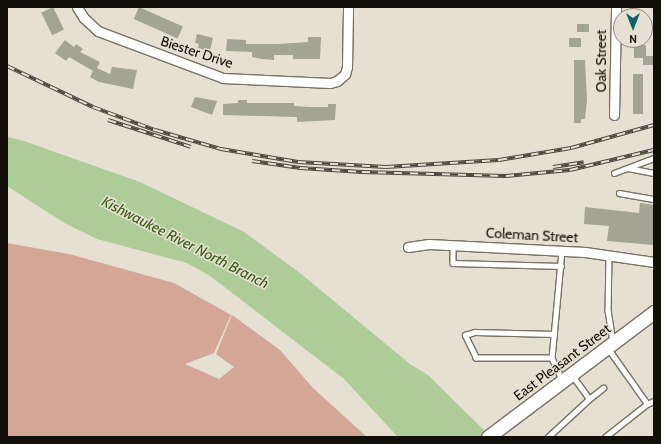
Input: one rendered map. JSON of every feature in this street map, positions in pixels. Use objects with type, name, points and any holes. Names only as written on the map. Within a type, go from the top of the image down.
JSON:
[{"type":"main road","name":"East Pleasant Street","points":[[488,437],[654,312]]},
{"type":"street","name":"Biester Drive","points":[[77,7],[84,18],[98,30],[223,78],[330,83],[337,81],[345,74],[348,7]]},
{"type":"street","name":"Oak Street","points":[[614,115],[616,7]]},
{"type":"street","name":"Coleman Street","points":[[408,247],[453,245],[562,251],[609,254],[654,262]]},
{"type":"lane","points":[[614,173],[654,158]]},
{"type":"lane","points":[[628,167],[654,173]]},
{"type":"lane","points":[[619,193],[654,199]]},
{"type":"lane","points":[[453,245],[452,263],[561,266]]},
{"type":"lane","points":[[562,251],[552,358],[567,378],[589,399]]},
{"type":"lane","points":[[609,254],[608,310],[610,345],[647,404]]},
{"type":"lane","points":[[552,358],[476,358],[465,335],[475,332],[554,334]]},
{"type":"lane","points":[[548,437],[603,388]]},
{"type":"lane","points":[[605,437],[647,404],[654,401]]},
{"type":"shaded area","points":[[7,243],[69,254],[174,283],[231,315],[214,353],[185,364],[219,379],[234,367],[216,354],[232,315],[280,350],[313,388],[367,437],[7,437]]},
{"type":"water","name":"Kishwaukee River North Branch","points":[[7,137],[21,140],[140,182],[244,232],[300,273],[410,364],[428,375],[491,437],[398,437],[344,379],[210,276],[187,263],[97,239],[66,224],[7,186]]},
{"type":"building","points":[[53,7],[64,29],[52,35],[41,13]]},
{"type":"building","points":[[139,7],[183,27],[178,38],[134,19]]},
{"type":"building","points":[[577,24],[589,24],[589,32],[577,32]]},
{"type":"building","points":[[197,34],[213,38],[210,51],[198,48],[199,44],[195,43]]},
{"type":"building","points":[[308,37],[321,37],[320,59],[293,59],[293,55],[274,55],[274,60],[262,59],[252,57],[252,52],[226,51],[227,39],[246,40],[246,44],[279,44],[308,42]]},
{"type":"building","points":[[569,38],[581,38],[581,47],[569,47]]},
{"type":"building","points":[[65,40],[74,47],[76,44],[83,49],[80,52],[100,62],[97,68],[110,74],[112,67],[137,70],[133,89],[99,82],[90,77],[93,71],[69,57],[66,61],[55,53]]},
{"type":"building","points":[[634,48],[646,48],[646,56],[653,56],[653,65],[643,65],[643,58],[634,58]]},
{"type":"building","points":[[574,60],[585,60],[587,100],[585,119],[581,119],[581,123],[574,123]]},
{"type":"building","points":[[633,74],[643,74],[643,114],[633,114]]},
{"type":"building","points":[[195,97],[217,101],[212,115],[191,107]]},
{"type":"building","points":[[238,100],[247,100],[247,103],[294,103],[294,106],[310,107],[328,107],[328,104],[336,104],[335,120],[297,122],[297,117],[223,115],[223,104],[238,103]]},
{"type":"building","points":[[640,203],[654,205],[654,245],[607,241],[609,226],[584,224],[585,207],[639,213]]},
{"type":"railway","points":[[7,66],[93,107],[155,130],[221,149],[298,162],[386,167],[499,160],[571,148],[654,125]]},
{"type":"railway","points":[[108,120],[191,147]]},
{"type":"railway","points":[[252,161],[300,168],[362,172],[506,176],[570,170],[654,150]]},
{"type":"railway","points":[[553,167],[584,162]]}]
